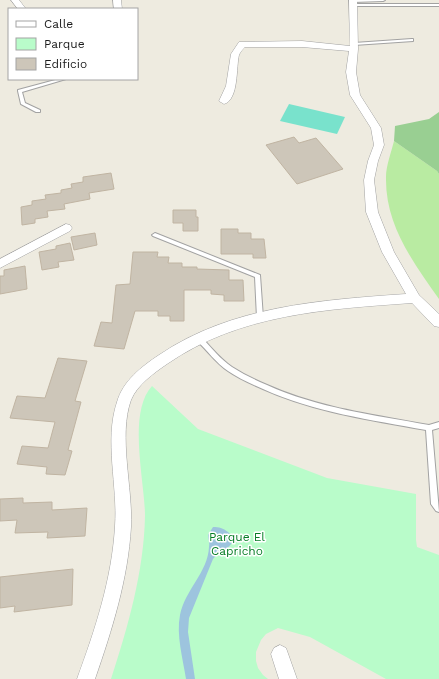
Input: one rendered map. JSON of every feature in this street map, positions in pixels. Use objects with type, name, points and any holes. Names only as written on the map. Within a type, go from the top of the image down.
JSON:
[{"type":"street","points":[[15,0],[21,8]]},
{"type":"street","points":[[353,2],[354,47],[351,72],[355,95],[376,128],[379,145],[373,161],[369,180],[372,212],[388,252],[415,298],[439,322]]},
{"type":"street","points":[[224,101],[231,86],[235,54],[242,44],[302,44],[354,47]]},
{"type":"street","points":[[0,264],[66,228]]},
{"type":"street","points":[[86,679],[102,630],[118,565],[124,505],[120,425],[122,407],[128,391],[141,376],[172,353],[220,330],[260,318],[321,305],[415,298]]},
{"type":"street","points":[[280,654],[288,679]]},
{"type":"lane","points":[[353,2],[383,0]]},
{"type":"lane","points":[[353,2],[439,5]]},
{"type":"lane","points":[[354,47],[412,40]]},
{"type":"lane","points":[[38,111],[23,104],[20,91],[60,80]]},
{"type":"lane","points":[[155,235],[258,276],[260,318]]},
{"type":"lane","points":[[199,339],[229,368],[278,393],[306,404],[429,428],[439,425]]},
{"type":"lane","points":[[429,428],[438,506]]},
{"type":"green space","points":[[439,112],[439,174],[437,171],[394,141],[395,126],[429,119]]},
{"type":"green space","points":[[394,141],[437,171],[439,174],[439,299],[402,242],[390,211],[387,195],[386,173]]},
{"type":"green space","name":"Parque El Capricho","points":[[152,386],[198,429],[327,478],[416,494],[417,547],[439,555],[439,679],[386,679],[310,637],[278,628],[266,634],[261,640],[256,652],[258,668],[268,679],[111,679],[129,619],[142,557],[145,516],[139,448],[139,430],[140,413],[145,398]]},
{"type":"shaded area","points":[[289,104],[345,117],[337,134],[280,121]]},
{"type":"shaded area","points":[[213,527],[221,528],[228,532],[232,536],[233,540],[228,547],[213,559],[189,618],[188,632],[195,679],[186,679],[179,639],[180,615],[186,597],[205,565],[209,546],[208,535]]},
{"type":"building","points":[[294,137],[299,143],[316,138],[343,169],[297,184],[266,145]]},
{"type":"building","points":[[111,173],[114,189],[89,193],[90,199],[64,204],[65,209],[47,211],[48,217],[35,219],[35,223],[22,225],[21,207],[32,205],[32,201],[46,199],[45,195],[61,193],[61,190],[72,188],[71,184],[83,182],[83,177]]},
{"type":"building","points":[[173,210],[196,210],[196,217],[198,217],[198,231],[183,231],[183,223],[173,223]]},
{"type":"building","points":[[221,229],[238,229],[238,233],[251,233],[251,239],[264,239],[266,258],[253,258],[253,254],[221,254]]},
{"type":"building","points":[[95,233],[97,245],[74,250],[71,237]]},
{"type":"building","points":[[70,243],[74,260],[58,262],[59,267],[42,270],[39,252],[56,249],[56,246]]},
{"type":"building","points":[[133,252],[158,252],[157,257],[169,257],[168,263],[182,263],[182,267],[229,270],[229,280],[243,280],[244,301],[224,301],[224,295],[211,294],[211,290],[184,290],[184,321],[170,321],[170,316],[158,316],[158,311],[135,311],[124,349],[94,346],[101,322],[112,323],[116,285],[130,284]]},
{"type":"building","points":[[25,266],[27,289],[0,294],[0,276],[4,276],[4,270]]},
{"type":"building","points":[[58,358],[87,361],[75,401],[81,402],[68,450],[72,451],[65,475],[46,474],[47,467],[17,464],[22,446],[48,448],[55,422],[10,418],[17,396],[45,398]]},
{"type":"building","points":[[23,498],[23,503],[52,502],[52,510],[87,508],[85,536],[47,538],[48,532],[15,533],[17,520],[0,521],[0,499]]},
{"type":"building","points":[[73,569],[72,605],[14,612],[15,606],[0,608],[0,577]]}]
